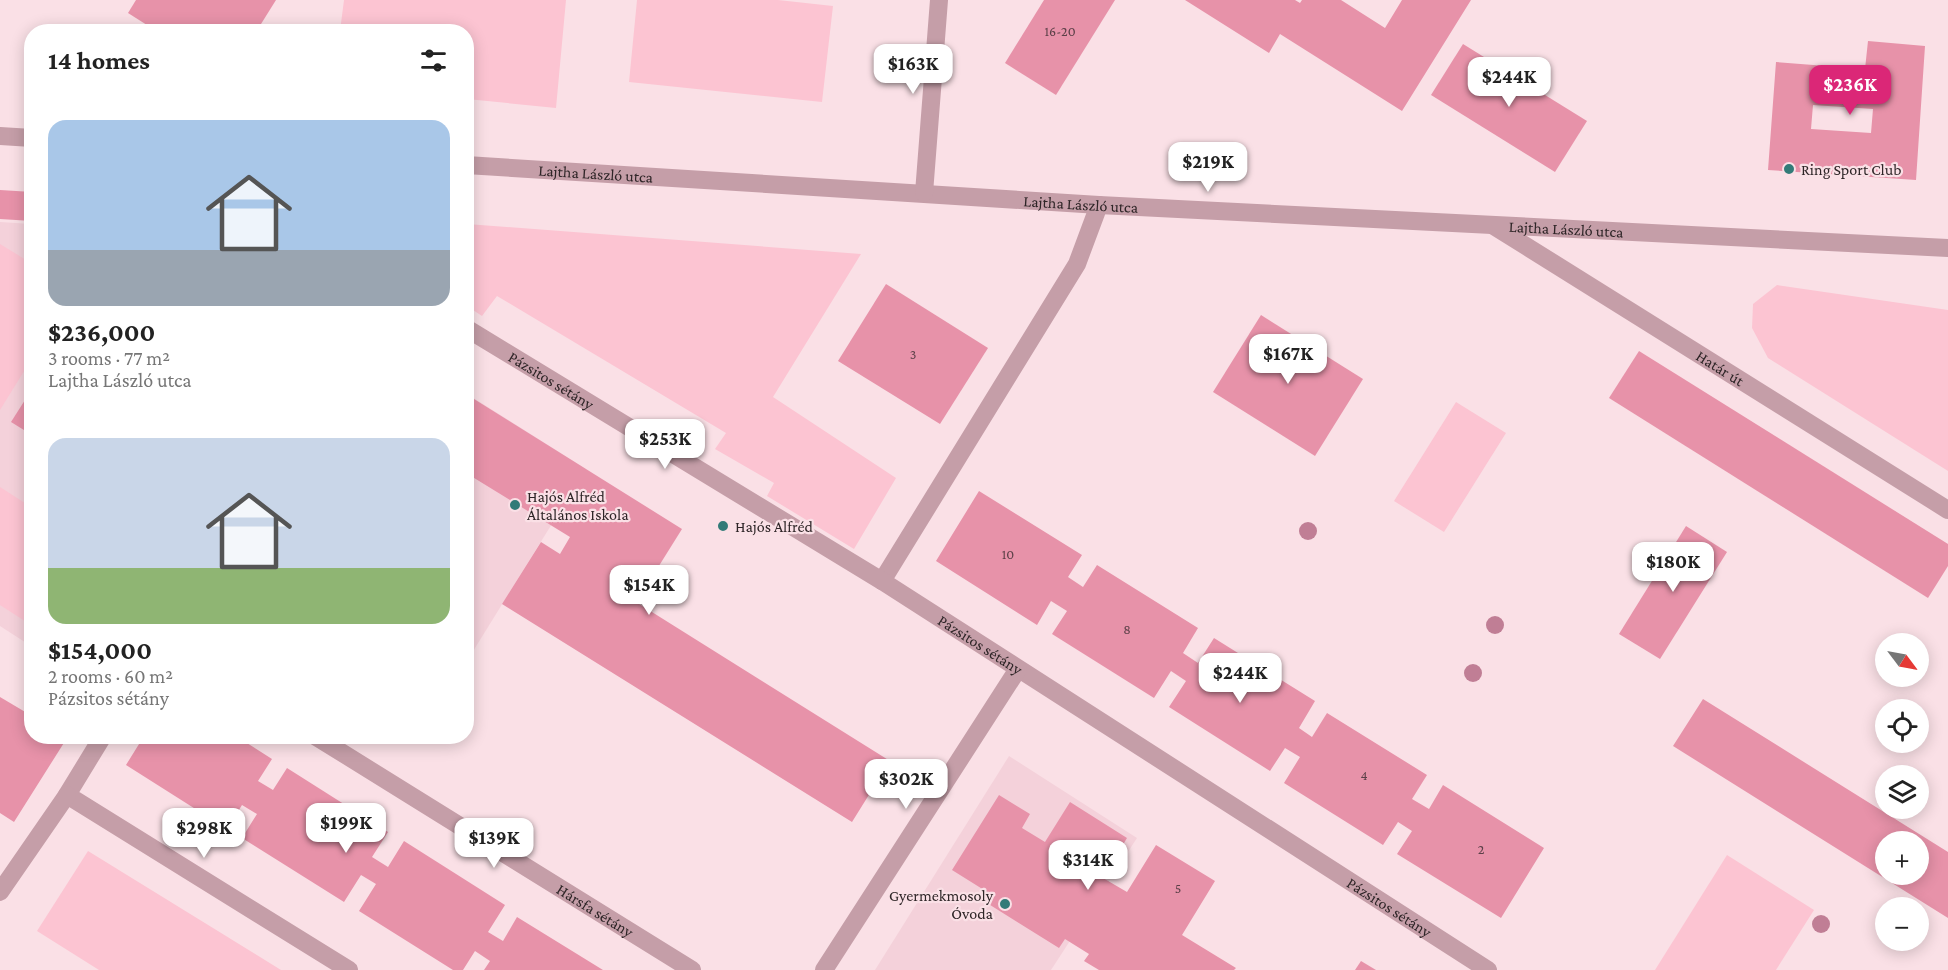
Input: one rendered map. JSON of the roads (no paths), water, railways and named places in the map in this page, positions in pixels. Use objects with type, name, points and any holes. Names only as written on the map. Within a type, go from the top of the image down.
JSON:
[{"type":"street","points":[[924,193],[939,0]]},
{"type":"street","points":[[0,136],[24,138]]},
{"type":"street","name":"Lajtha László utca","points":[[474,165],[1099,205],[1948,248]]},
{"type":"street","points":[[882,581],[1077,264],[1099,205]]},
{"type":"street","name":"Határ út","points":[[1494,226],[1948,510]]},
{"type":"street","name":"Pázsitos sétány","points":[[474,333],[882,581],[1488,970]]},
{"type":"street","points":[[824,970],[1018,669]]},
{"type":"street","points":[[0,892],[67,795],[98,744]]},
{"type":"street","name":"Hársfa sétány","points":[[328,744],[692,970]]},
{"type":"street","points":[[67,795],[349,970]]},
{"type":"place","name":"Ring Sport Club","points":[[1789,169]]},
{"type":"place","name":"Hajós Alfréd Általános Iskola","points":[[515,505]]},
{"type":"place","name":"Hajós Alfréd","points":[[723,526]]},
{"type":"place","name":"Gyermekmosoly Óvoda","points":[[1005,904]]}]
